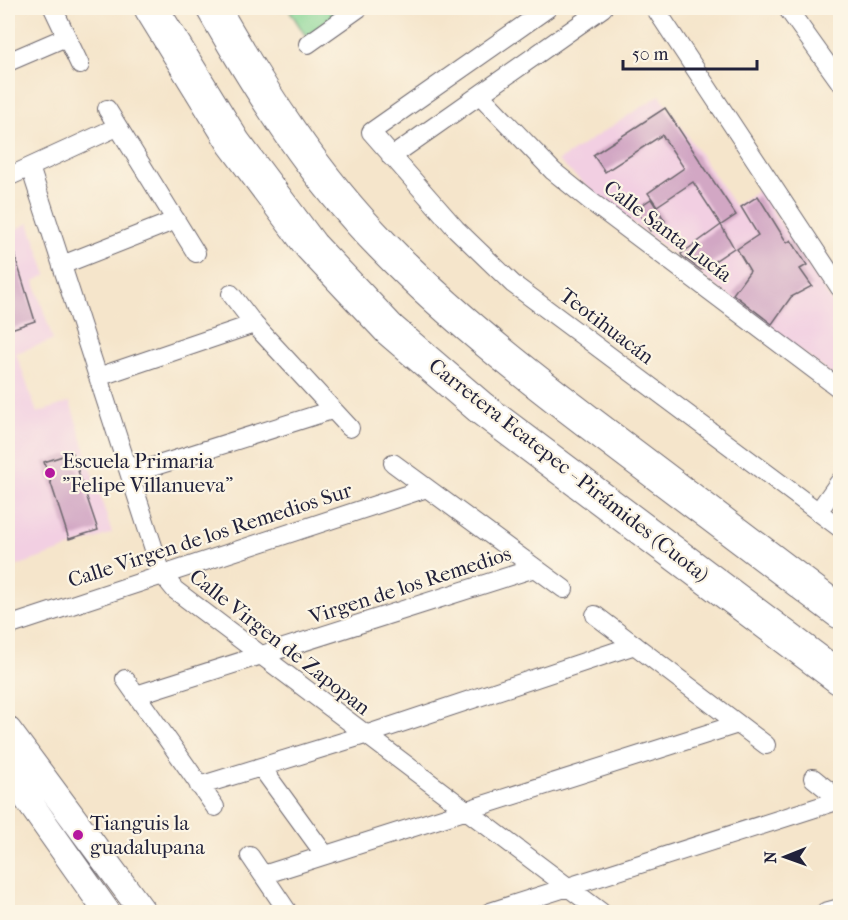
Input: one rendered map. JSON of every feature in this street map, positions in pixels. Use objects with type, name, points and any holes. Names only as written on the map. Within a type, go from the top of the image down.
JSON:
[{"type":"highway","name":"Carretera Ecatepec - Pirámides (Cuota)","points":[[151,8],[234,143],[311,246],[390,330],[481,408],[840,678]]},
{"type":"highway","points":[[213,8],[277,112],[330,184],[382,245],[438,299],[510,362],[840,612]]},
{"type":"street","points":[[53,8],[80,65]]},
{"type":"street","points":[[308,44],[359,8]]},
{"type":"street","name":"Teotihuacán","points":[[548,8],[371,132],[391,158],[456,229],[513,284],[840,528]]},
{"type":"street","points":[[391,158],[603,8]]},
{"type":"street","points":[[655,8],[840,288]]},
{"type":"street","points":[[787,8],[840,82]]},
{"type":"street","points":[[8,62],[66,37]]},
{"type":"street","name":"Calle Santa Lucía","points":[[481,96],[553,171],[840,389]]},
{"type":"street","points":[[107,109],[196,253]]},
{"type":"street","points":[[8,177],[117,127]]},
{"type":"street","name":"Calle Virgen de Zapopan","points":[[30,167],[162,574],[175,590],[601,912]]},
{"type":"street","points":[[62,265],[176,220]]},
{"type":"street","points":[[231,294],[254,324],[350,428]]},
{"type":"street","points":[[98,377],[254,324]]},
{"type":"street","points":[[130,474],[332,410]]},
{"type":"street","name":"Virgen de los Remedios","points":[[393,463],[564,589]]},
{"type":"street","points":[[818,512],[840,481]]},
{"type":"street","name":"Calle Virgen de los Remedios Sur","points":[[8,626],[427,488]]},
{"type":"street","name":"Virgen de los Remedios","points":[[136,695],[263,657],[536,568]]},
{"type":"street","points":[[595,615],[766,745]]},
{"type":"street","points":[[199,786],[365,735],[635,645]]},
{"type":"street","points":[[125,679],[215,807]]},
{"type":"street","points":[[263,875],[738,724]]},
{"type":"street","points":[[8,730],[143,912]]},
{"type":"street","points":[[261,767],[325,855]]},
{"type":"street","points":[[8,772],[107,912]]},
{"type":"street","points":[[813,778],[840,800]]},
{"type":"street","points":[[490,912],[840,800]]},
{"type":"street","points":[[250,856],[288,912]]},
{"type":"street","points":[[825,912],[840,908]]},
{"type":"shaded area","points":[[660,95],[735,206],[759,190],[840,314],[840,381],[599,197],[558,161]]},
{"type":"shaded area","name":"Escuela Primaria \"Felipe Villanueva\"","points":[[29,223],[47,275],[34,281],[53,340],[16,353],[37,413],[70,402],[112,533],[8,569],[8,233]]},
{"type":"green space","points":[[288,8],[347,8],[307,38]]},
{"type":"building","points":[[665,108],[736,215],[721,225],[693,182],[657,206],[648,193],[684,168],[662,135],[605,172],[593,155]]},
{"type":"building","points":[[758,196],[787,243],[791,240],[807,265],[800,269],[812,286],[791,297],[772,324],[733,294],[750,271],[737,249],[758,235],[741,207]]},
{"type":"building","points":[[651,199],[665,221],[650,231],[636,209]]},
{"type":"building","points":[[721,225],[734,248],[701,270],[682,256],[681,254]]},
{"type":"building","points":[[11,243],[35,321],[8,330],[8,244]]},
{"type":"building","points":[[72,453],[98,530],[69,539],[44,462]]},
{"type":"place","name":"Escuela Primaria \"Felipe Villanueva\"","points":[[50,473]]},
{"type":"place","name":"Tianguis la guadalupana","points":[[78,835]]}]
